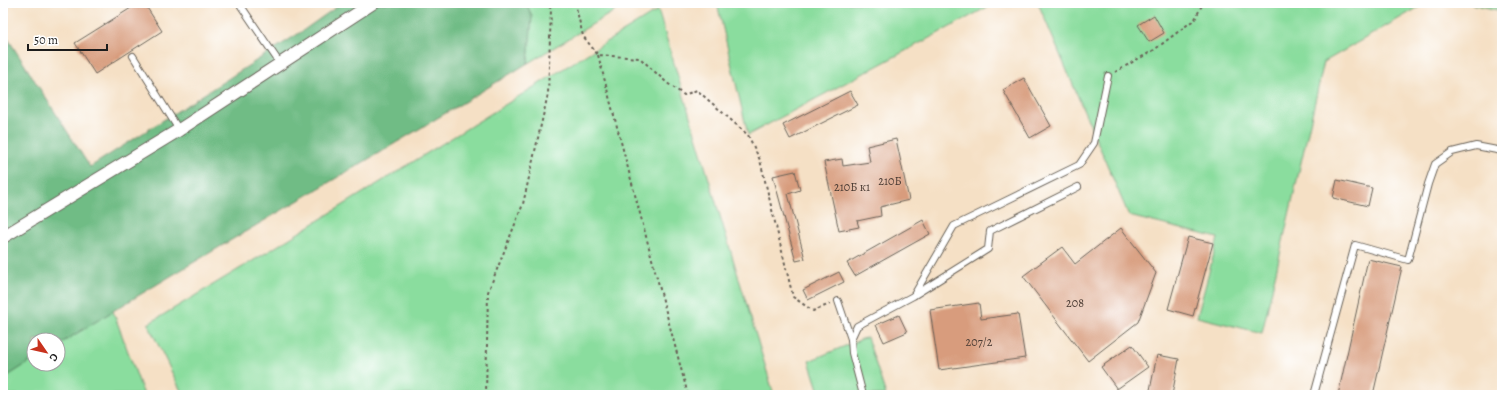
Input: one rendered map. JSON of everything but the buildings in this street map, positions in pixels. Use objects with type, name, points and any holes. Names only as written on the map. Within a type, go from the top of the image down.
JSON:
[{"type":"street","points":[[3,237],[179,130],[281,65],[373,3]]},
{"type":"lane","points":[[239,3],[281,65]]},
{"type":"lane","points":[[132,56],[179,130]]},
{"type":"lane","points":[[913,296],[954,226],[1079,165],[1094,143],[1108,76]]},
{"type":"lane","points":[[1314,395],[1355,246],[1408,260],[1428,184],[1435,164],[1452,152],[1476,146],[1502,151]]},
{"type":"lane","points":[[851,339],[857,326],[913,296],[988,249],[990,231],[1078,187]]},
{"type":"lane","points":[[838,301],[851,339],[852,353],[863,395]]},
{"type":"path","points":[[486,395],[488,292],[523,204],[548,94],[551,9],[548,3]]},
{"type":"path","points":[[575,3],[583,36],[598,55],[688,395]]},
{"type":"path","points":[[1108,76],[1154,50],[1195,19],[1204,3]]},
{"type":"path","points":[[598,55],[640,58],[667,83],[684,95],[697,90],[748,135],[760,160],[793,298],[813,311],[838,301]]},
{"type":"green space","points":[[342,3],[526,3],[532,16],[528,63],[66,340],[66,332],[26,332],[26,364],[3,379],[3,31],[90,167],[301,32]]},
{"type":"green space","points":[[526,3],[628,3],[528,63],[532,16]]},
{"type":"green space","points":[[717,3],[995,3],[748,135]]},
{"type":"green space","points":[[1038,3],[1426,3],[1324,62],[1262,333],[1197,317],[1218,238],[1129,216]]},
{"type":"green space","points":[[1468,3],[1502,3],[1502,11]]},
{"type":"green space","points":[[658,10],[774,395],[183,395],[148,324],[274,248]]},
{"type":"green space","points":[[113,311],[144,395],[3,395],[3,379],[26,364],[26,372],[66,372],[66,340]]},
{"type":"green space","points":[[867,337],[886,395],[820,395],[809,361]]}]
